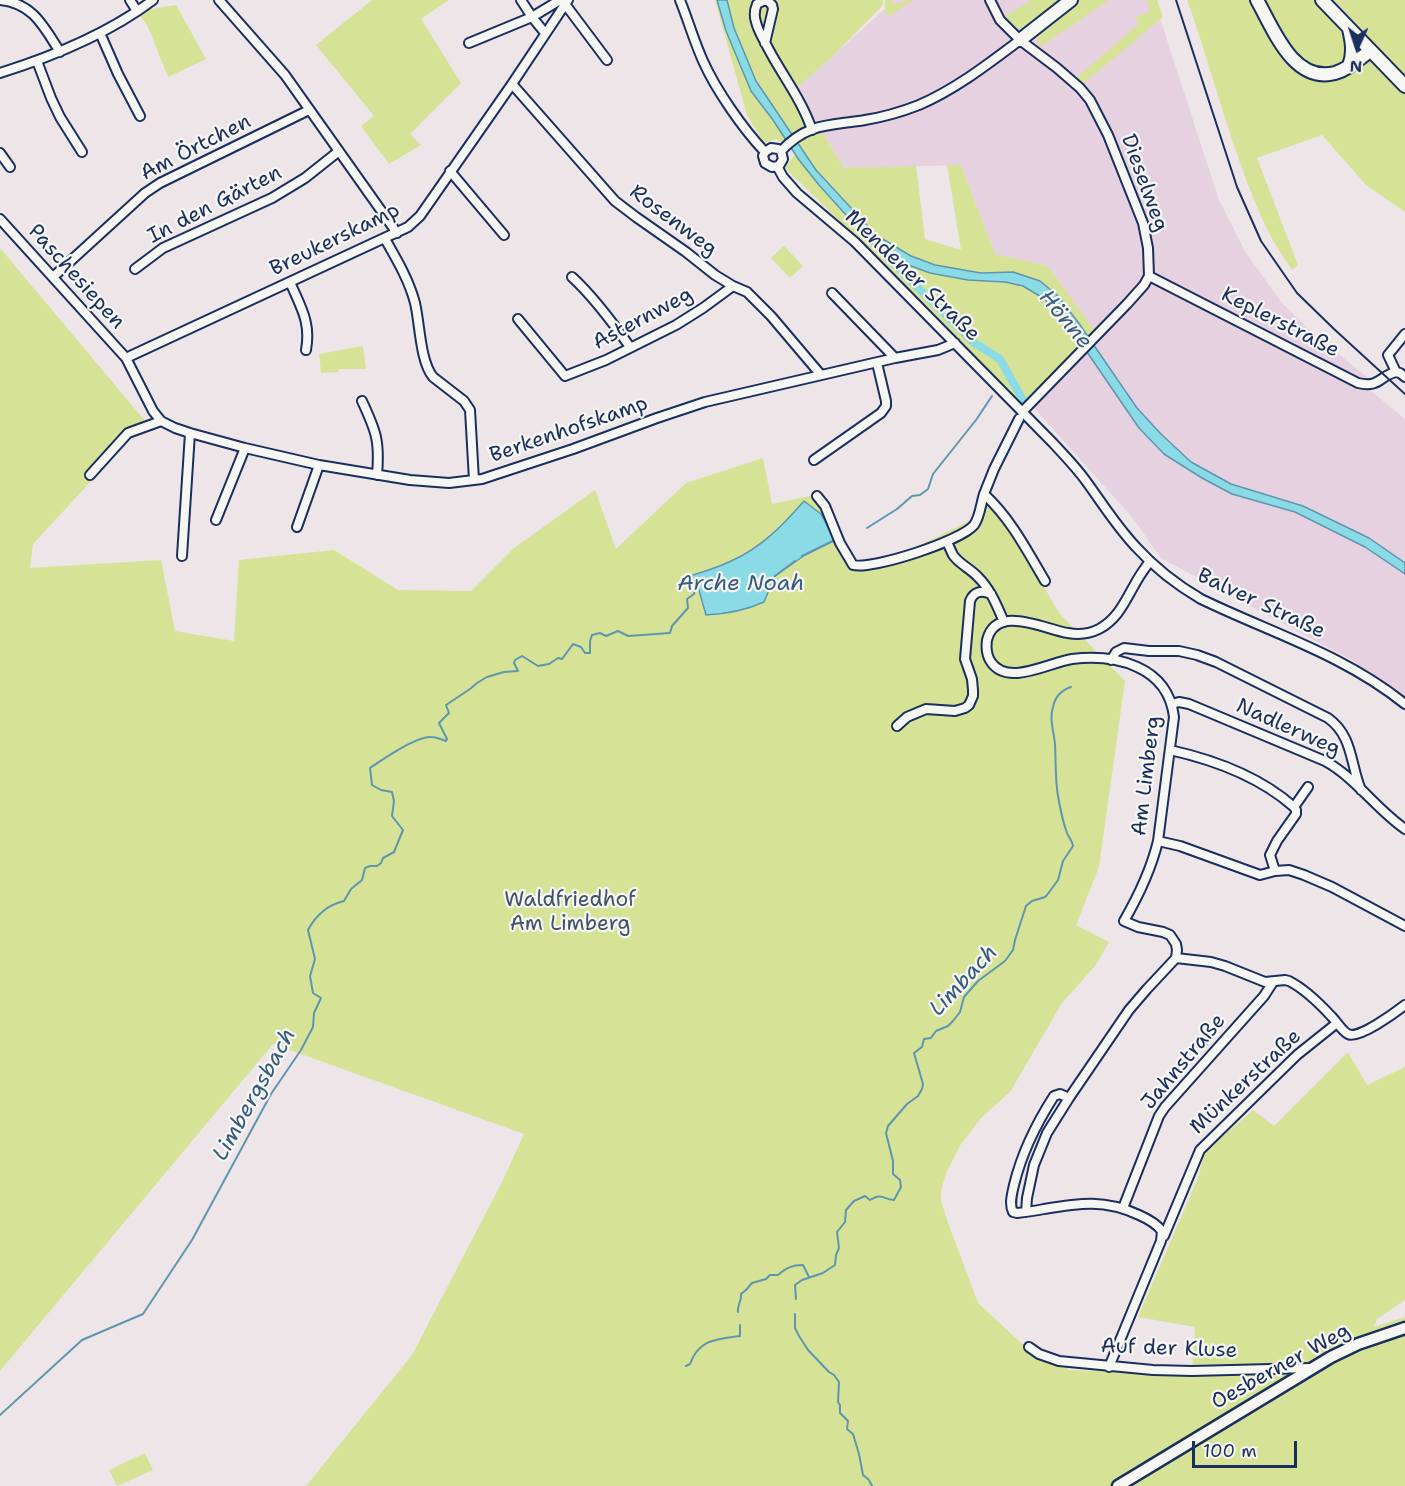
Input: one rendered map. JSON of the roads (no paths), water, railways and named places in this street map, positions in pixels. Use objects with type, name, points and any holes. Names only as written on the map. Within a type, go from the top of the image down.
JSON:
[{"type":"main road","points":[[1020,40],[1071,0]]},
{"type":"main road","points":[[1257,0],[1290,56],[1312,72],[1321,74],[1336,72],[1370,51]]},
{"type":"main road","points":[[1322,0],[1405,86]]},
{"type":"main road","points":[[1348,28],[1353,49],[1353,58],[1349,66]]},
{"type":"street","points":[[0,0],[14,2],[28,9],[60,52]]},
{"type":"street","points":[[130,0],[137,12]]},
{"type":"street","points":[[0,73],[60,52],[137,12],[153,0]]},
{"type":"street","points":[[219,0],[285,75],[397,233]]},
{"type":"street","points":[[521,0],[545,33]]},
{"type":"street","name":"Mendener Straße","points":[[680,0],[708,72],[752,138],[765,152],[763,156],[765,163],[772,167],[777,166],[797,193],[855,242],[955,343],[1020,416]]},
{"type":"street","name":"Dieselweg","points":[[990,0],[1000,20],[1020,40],[1057,68],[1090,100],[1108,135],[1143,223],[1148,248],[1149,276]]},
{"type":"street","points":[[765,43],[773,9],[772,4],[768,1],[757,4],[755,13],[757,27],[765,43],[779,70],[804,110],[812,130]]},
{"type":"street","points":[[469,43],[564,2],[607,60]]},
{"type":"street","name":"Breukerskamp","points":[[126,358],[408,227],[420,216],[512,84],[564,2]]},
{"type":"street","points":[[99,33],[140,116]]},
{"type":"street","points":[[782,150],[797,136],[812,130],[832,124],[876,118],[925,102],[955,86],[1020,40]]},
{"type":"street","points":[[37,61],[60,117],[82,152]]},
{"type":"street","name":"Rosenweg","points":[[512,84],[615,201],[733,286],[747,292],[771,316],[821,375]]},
{"type":"street","name":"Am Örtchen","points":[[53,277],[145,193],[160,183],[309,110]]},
{"type":"street","points":[[765,152],[771,148],[782,150]]},
{"type":"street","points":[[777,166],[783,159],[782,150]]},
{"type":"street","name":"In den Gärten","points":[[135,269],[163,248],[272,198],[305,178],[339,151]]},
{"type":"street","points":[[0,153],[10,167]]},
{"type":"street","points":[[450,171],[504,235]]},
{"type":"street","name":"Paschesiepen","points":[[0,219],[126,358]]},
{"type":"street","points":[[385,239],[401,266],[414,301],[429,371],[433,377],[464,401],[470,410],[474,480]]},
{"type":"street","points":[[817,496],[825,506],[840,543],[855,566],[878,564],[947,542],[961,535],[975,524],[994,469],[1020,416],[1135,296],[1149,276]]},
{"type":"street","name":"Keplerstraße","points":[[1149,276],[1358,383],[1368,385],[1376,383],[1396,372]]},
{"type":"street","points":[[572,277],[619,330],[630,347]]},
{"type":"street","points":[[290,282],[308,327],[306,350]]},
{"type":"street","name":"Asternweg","points":[[518,319],[565,376],[606,360],[676,325],[733,286]]},
{"type":"street","points":[[832,293],[896,358]]},
{"type":"street","points":[[1405,334],[1388,355],[1396,372],[1405,377]]},
{"type":"street","name":"Berkenhofskamp","points":[[161,421],[190,434],[319,465],[377,475],[449,483],[500,474],[705,402],[938,350],[955,343]]},
{"type":"street","points":[[90,476],[128,433],[161,421],[153,411],[126,358]]},
{"type":"street","points":[[814,460],[884,410],[886,401],[877,363]]},
{"type":"street","points":[[362,401],[377,436],[379,459],[377,475]]},
{"type":"street","name":"Balver Straße","points":[[1020,416],[1070,461],[1122,531],[1150,561],[1181,586],[1201,599],[1342,662],[1381,685],[1405,704]]},
{"type":"street","points":[[182,556],[190,434]]},
{"type":"street","points":[[216,520],[245,448]]},
{"type":"street","points":[[297,527],[319,465]]},
{"type":"street","points":[[984,494],[1014,527],[1045,581]]},
{"type":"street","points":[[947,542],[958,561],[978,576],[991,594],[1005,622],[1021,621],[1069,634],[1081,634],[1098,629],[1114,618],[1150,561]]},
{"type":"street","points":[[897,726],[907,717],[926,709],[954,711],[969,705],[973,690],[965,659],[970,601],[980,592],[991,594]]},
{"type":"street","name":"Am Limberg","points":[[1005,622],[994,628],[987,643],[991,662],[1002,670],[1012,673],[1023,672],[1075,659],[1100,658],[1129,664],[1149,673],[1162,684],[1167,692],[1174,717],[1158,841],[1144,882],[1124,921],[1170,935],[1176,944],[1176,958]]},
{"type":"street","points":[[1111,660],[1116,652],[1124,648],[1179,651],[1197,655],[1216,662],[1328,718],[1338,726],[1346,739],[1361,790]]},
{"type":"street","name":"Nadlerweg","points":[[1172,704],[1179,702],[1190,704],[1325,762],[1344,773],[1405,829]]},
{"type":"street","points":[[1170,750],[1238,771],[1257,780],[1294,807],[1296,814],[1270,855],[1275,871]]},
{"type":"street","points":[[1294,807],[1308,787]]},
{"type":"street","points":[[1158,841],[1180,846],[1260,875],[1289,870],[1319,881],[1405,926]]},
{"type":"street","points":[[1026,1212],[1034,1165],[1047,1133],[1068,1098],[1129,1010],[1176,958],[1211,962],[1238,970],[1265,982],[1285,980],[1294,983],[1350,1035],[1388,1018],[1405,1005]]},
{"type":"street","name":"Jahnstraße","points":[[1123,1208],[1155,1124],[1165,1107],[1274,982]]},
{"type":"street","name":"Münkerstraße","points":[[1108,1367],[1200,1150],[1297,1055],[1337,1023]]},
{"type":"street","points":[[1068,1098],[1060,1094],[1054,1096],[1030,1137],[1018,1168],[1010,1204],[1013,1212],[1102,1203],[1142,1216],[1162,1231],[1162,1239]]},
{"type":"street","name":"Oesberner Weg","points":[[1118,1486],[1311,1368],[1358,1344],[1405,1328]]},
{"type":"street","name":"Auf der Kluse","points":[[1029,1347],[1053,1360],[1108,1367],[1192,1371],[1311,1368]]},
{"type":"water","points":[[717,0],[727,0],[734,28],[756,81],[816,170],[876,235],[911,256],[935,265],[981,273],[1013,272],[1040,281],[1057,295],[1078,322],[1137,408],[1191,462],[1231,484],[1303,506],[1369,538],[1405,563],[1405,574],[1365,547],[1295,512],[1232,494],[1164,454],[1139,428],[1063,317],[1043,298],[1023,286],[1005,282],[968,280],[930,273],[903,263],[873,245],[799,160],[751,91],[726,31]]},
{"type":"water","name":"Arche Noah","points":[[804,501],[821,514],[835,540],[805,555],[775,576],[764,602],[735,612],[706,615],[697,583],[681,579],[713,569],[752,550],[780,527]]},
{"type":"waterway","points":[[877,244],[888,258],[973,342],[1000,359],[1024,402]]},
{"type":"waterway","name":"Limbergsbach","points":[[867,528],[897,509],[912,496],[920,495],[928,489],[933,474],[992,396]]},
{"type":"waterway","name":"Limbergsbach","points":[[802,556],[835,540]]},
{"type":"waterway","name":"Limbergsbach","points":[[775,576],[795,561]]},
{"type":"waterway","name":"Limbergsbach","points":[[0,1415],[82,1340],[143,1314],[192,1240],[271,1094],[301,1050],[313,1027],[314,1013],[321,998],[313,993],[310,976],[315,959],[308,930],[323,911],[344,901],[351,889],[362,880],[365,868],[377,866],[383,858],[394,852],[403,830],[392,816],[394,801],[392,792],[372,785],[370,768],[417,740],[431,737],[446,741],[439,723],[449,713],[446,705],[487,677],[518,671],[514,663],[522,656],[538,666],[549,664],[558,658],[562,659],[573,644],[581,647],[585,653],[590,653],[592,635],[600,633],[606,636],[618,631],[628,636],[670,633],[672,626],[688,608],[687,599],[694,594],[698,583]]},
{"type":"waterway","name":"Limbach","points":[[796,1299],[795,1285],[835,1265],[839,1248],[837,1232],[845,1222],[846,1210],[854,1201],[865,1196],[870,1200],[880,1196],[894,1200],[901,1187],[900,1180],[893,1174],[893,1161],[886,1133],[888,1126],[922,1089],[923,1084],[914,1053],[922,1047],[924,1039],[931,1038],[936,1031],[953,1021],[960,1012],[964,997],[978,981],[1005,961],[1013,950],[1026,906],[1032,901],[1045,897],[1058,880],[1063,861],[1073,846],[1064,824],[1058,796],[1051,716],[1057,697],[1071,687]]},
{"type":"waterway","points":[[738,1312],[741,1294],[752,1283],[766,1279],[770,1275],[778,1275],[789,1267],[799,1265],[803,1265],[809,1277]]},
{"type":"waterway","name":"Limbach","points":[[795,1314],[795,1328],[808,1350],[839,1382],[840,1413],[848,1421],[847,1429],[853,1434],[863,1475],[872,1486]]},
{"type":"waterway","points":[[686,1366],[704,1345],[716,1340],[740,1336],[740,1325]]},
{"type":"railway","points":[[1176,0],[1237,187],[1261,241],[1297,293],[1405,394]]},
{"type":"water label","name":"Hönne","points":[[1065,320]]},
{"type":"park label","name":"Waldfriedhof Am Limberg","points":[[570,913]]}]
